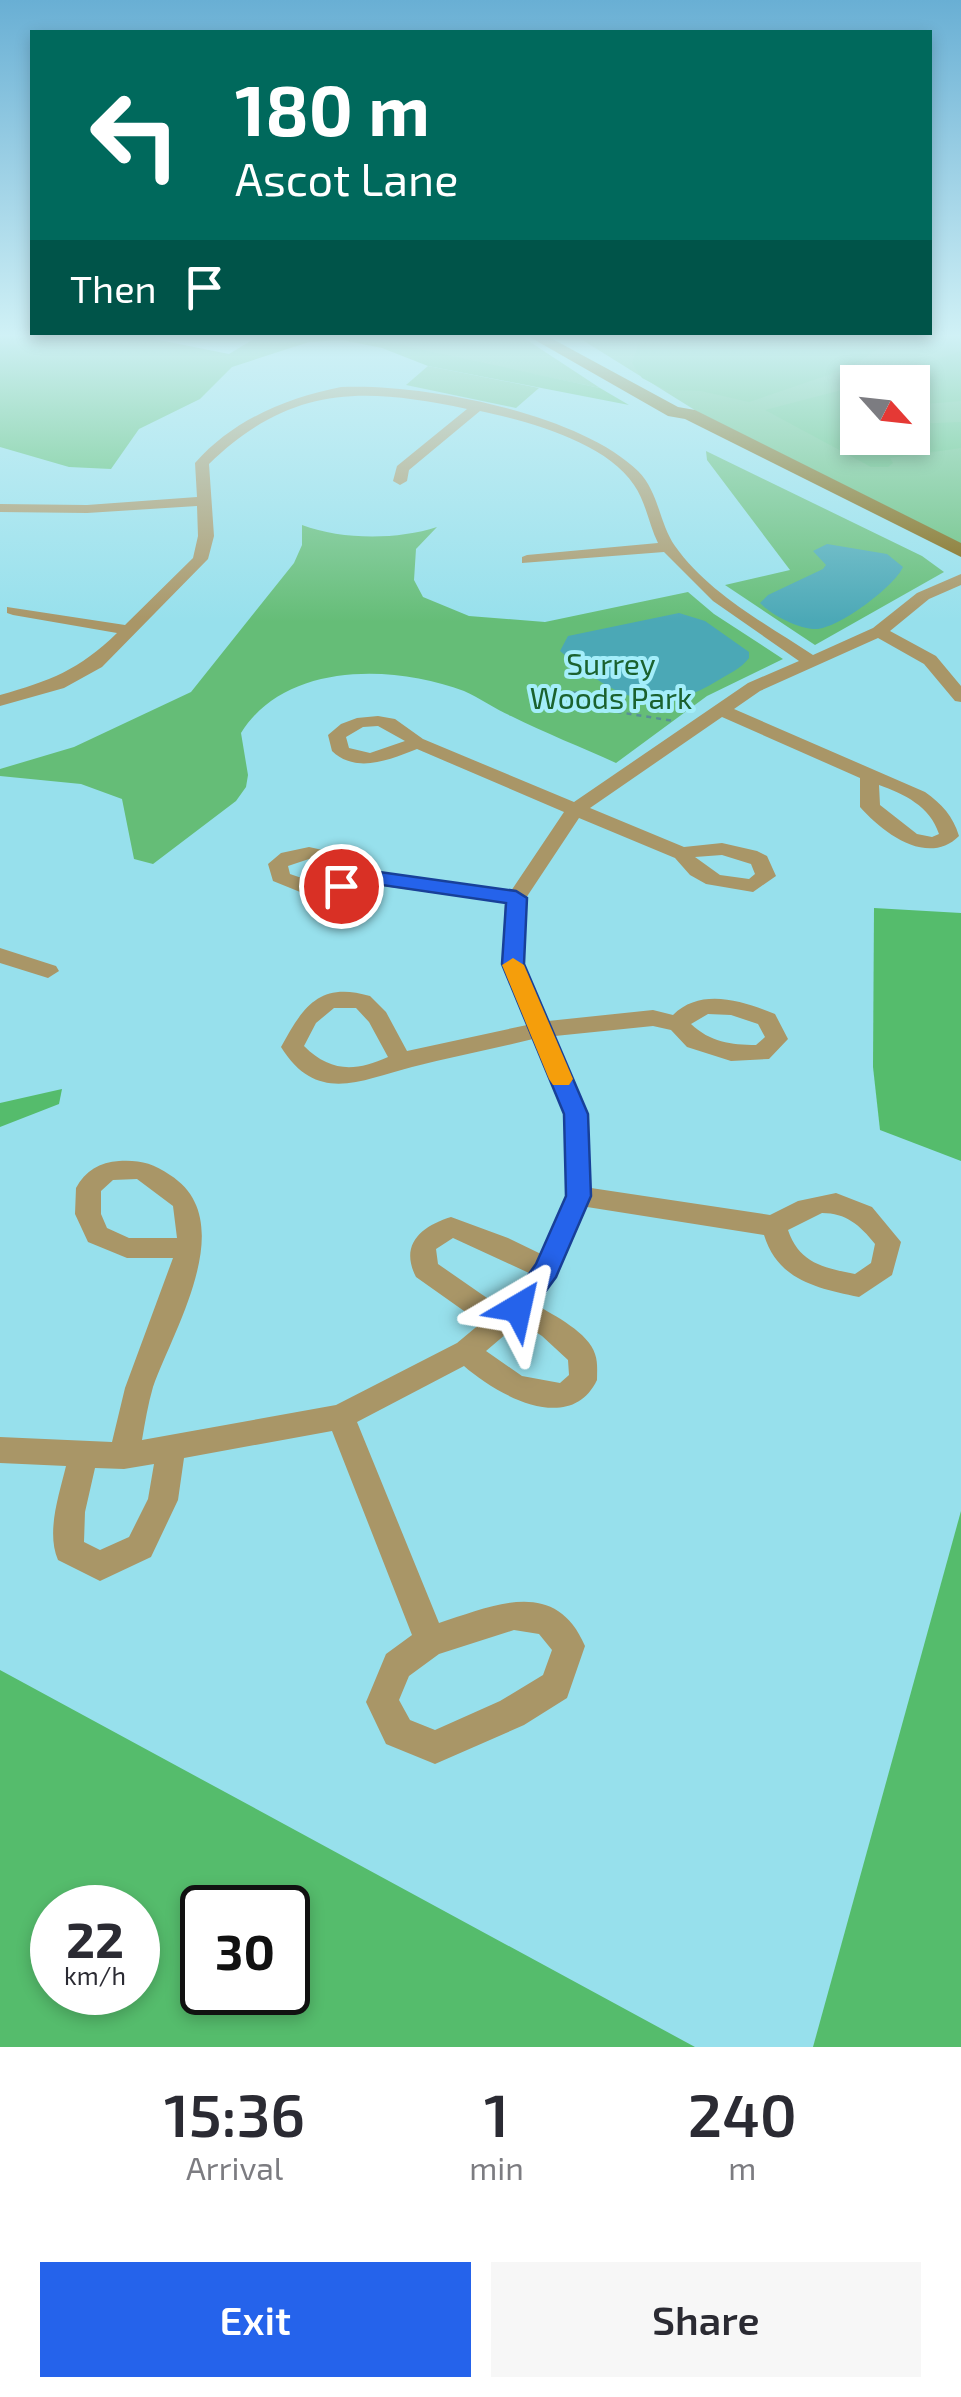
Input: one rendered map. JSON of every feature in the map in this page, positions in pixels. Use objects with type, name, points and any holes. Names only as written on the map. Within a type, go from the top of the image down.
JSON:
[{"type":"main road","points":[[697,432],[961,565]]},
{"type":"main road","points":[[723,432],[961,551]]},
{"type":"street","points":[[0,701],[58,684],[96,663],[200,560],[206,536],[202,462],[241,432]]},
{"type":"street","points":[[400,480],[402,468],[446,432]]},
{"type":"street","points":[[563,432],[602,452],[638,478],[668,547],[719,602],[812,662]]},
{"type":"street","points":[[0,508],[204,501]]},
{"type":"street","points":[[526,560],[668,547]]},
{"type":"street","points":[[0,1450],[124,1456],[341,1417],[467,1351],[510,1315],[547,1270],[579,1196],[576,1114],[513,964],[516,898],[575,810],[754,688],[879,632],[923,596],[961,579]]},
{"type":"street","points":[[920,602],[934,603],[961,591]]},
{"type":"street","points":[[14,610],[128,630]]},
{"type":"street","points":[[879,632],[930,660],[961,697]]},
{"type":"street","points":[[722,711],[869,775]]},
{"type":"street","points":[[418,743],[682,854]]},
{"type":"street","points":[[358,876],[516,898]]},
{"type":"street","points":[[0,955],[48,970]]},
{"type":"street","points":[[401,1061],[378,1016],[362,1001],[329,1000],[308,1018],[292,1046],[311,1069],[344,1078],[540,1030],[654,1018],[678,1024]]},
{"type":"street","points":[[579,1196],[774,1226]]},
{"type":"street","points":[[467,1351],[496,1378],[528,1395],[566,1396],[583,1380],[582,1355],[552,1328],[510,1315],[425,1269],[423,1244],[451,1227],[500,1244],[547,1270]]},
{"type":"street","points":[[124,1456],[138,1391],[188,1248]]},
{"type":"street","points":[[341,1417],[430,1641]]},
{"type":"street","points":[[84,1454],[70,1512],[69,1550],[100,1566],[140,1547],[162,1500],[171,1448]]},
{"type":"street","points":[[514,1615],[547,1620],[570,1646],[555,1686],[512,1713],[435,1747],[398,1732],[382,1702],[398,1665],[430,1641],[514,1615]]},
{"type":"path","points":[[552,694],[583,692],[618,712],[664,716],[694,730]]},
{"type":"green space","points":[[0,432],[137,432],[111,469],[69,467],[0,447]]},
{"type":"green space","points":[[733,432],[840,432],[840,455],[930,455],[930,432],[961,432],[961,544]]},
{"type":"green space","points":[[805,432],[840,432],[840,450]]},
{"type":"green space","points":[[930,432],[961,432],[961,448],[930,452]]},
{"type":"green space","name":"Surrey Woods Park","points":[[706,451],[922,556],[944,572],[815,645],[725,585],[790,570],[707,460]]},
{"type":"green space","points":[[849,455],[911,455],[890,458],[893,463],[888,467],[871,467]]},
{"type":"green space","name":"Surrey Woods Park","points":[[302,525],[370,536],[437,527],[416,549],[414,580],[423,597],[469,616],[545,622],[688,592],[783,659],[707,696],[616,763],[464,691],[436,682],[374,674],[312,681],[284,693],[260,710],[241,733],[248,775],[246,787],[236,801],[153,864],[134,859],[122,799],[81,784],[0,776],[0,769],[74,747],[191,692],[294,563],[302,545]]},
{"type":"green space","points":[[874,908],[961,913],[961,1161],[880,1130],[873,1067]]},
{"type":"green space","points":[[62,1089],[59,1104],[0,1127],[0,1103]]},
{"type":"green space","points":[[961,1511],[961,2047],[813,2047]]},
{"type":"green space","points":[[0,1670],[695,2047],[0,2047]]},
{"type":"water","points":[[827,544],[887,554],[903,567],[865,605],[826,627],[794,624],[760,603],[768,595],[823,569],[826,565],[813,551]]},
{"type":"water","points":[[679,613],[705,621],[749,652],[749,658],[694,693],[653,700],[615,690],[560,651],[568,636]]},
{"type":"slow traffic","points":[[513,965],[561,1079]]},
{"type":"route","points":[[341,886],[358,876],[516,898],[513,964],[576,1114],[579,1196],[547,1270],[518,1308]]}]
